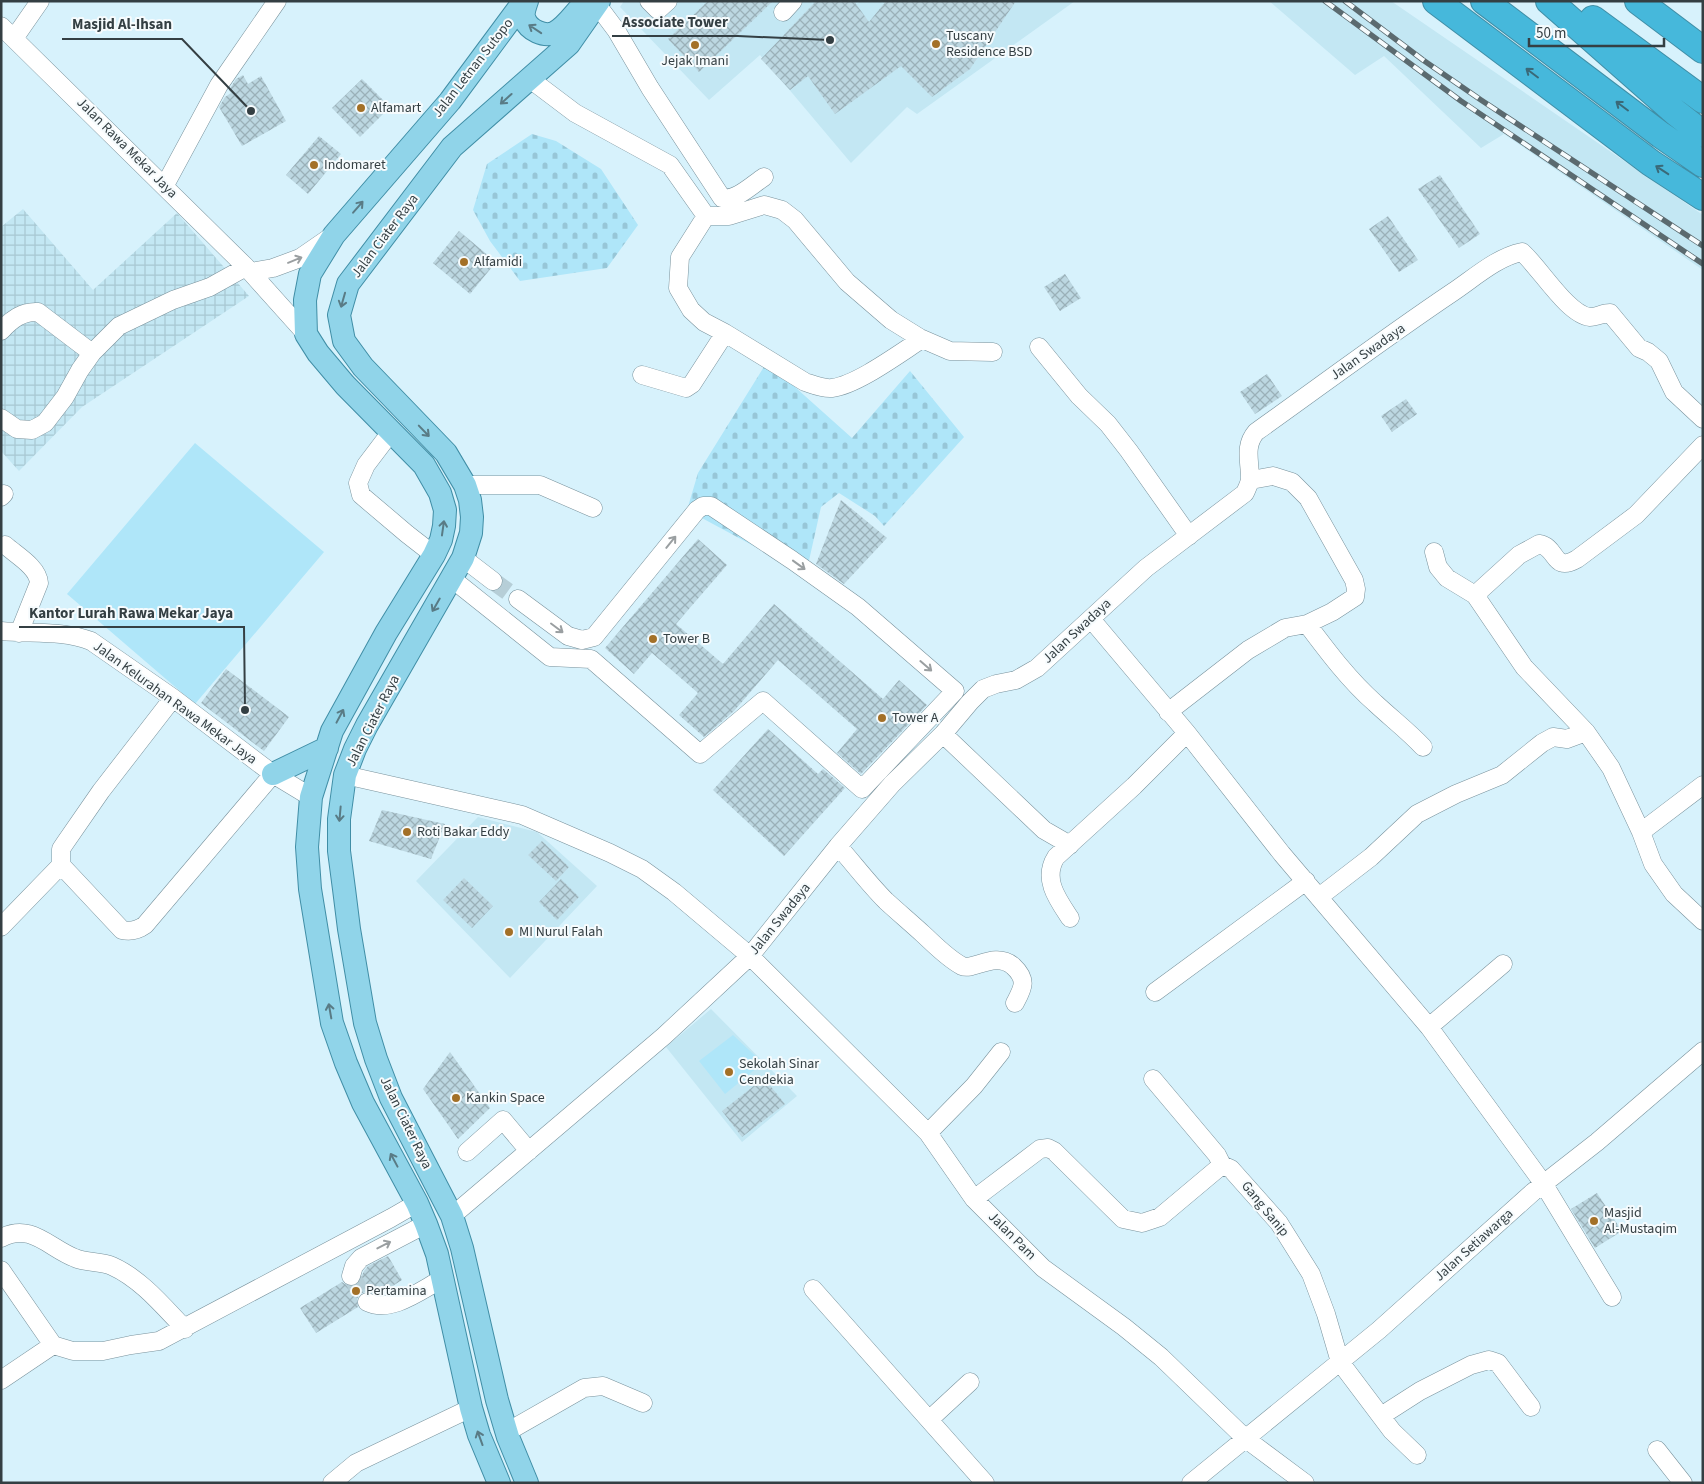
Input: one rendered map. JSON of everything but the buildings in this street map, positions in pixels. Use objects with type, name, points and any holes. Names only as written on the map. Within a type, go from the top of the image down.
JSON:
[{"type":"highway","points":[[1436,1],[1651,163],[1703,197]]},
{"type":"highway","points":[[1484,1],[1661,135],[1703,164]]},
{"type":"highway","points":[[1549,1],[1703,134]]},
{"type":"highway","points":[[1570,1],[1703,100]]},
{"type":"highway","points":[[1638,1],[1703,50]]},
{"type":"highway","points":[[1658,1],[1703,40]]},
{"type":"main road","points":[[526,1],[525,21],[535,31],[544,34],[552,34],[559,30],[594,3]]},
{"type":"main road","name":"Jalan Letnan Sutopo","points":[[306,334],[306,300],[310,274],[334,235],[450,101],[526,1]]},
{"type":"main road","points":[[530,78],[569,44],[594,3]]},
{"type":"main road","name":"Jalan Ciater Raya","points":[[527,1483],[497,1400],[462,1248],[452,1216],[391,1098],[365,1023],[349,929],[340,852],[339,819],[345,775],[355,748],[367,725],[463,558],[471,533],[470,500],[465,485],[446,453],[363,368],[344,341],[339,315],[348,284],[452,148],[530,78]]},
{"type":"main road","name":"Jalan Ciater Raya","points":[[306,334],[330,367],[424,466],[440,493],[445,510],[441,540],[434,555],[386,633],[338,718],[311,797],[307,847],[310,889],[332,1024],[363,1103],[417,1203],[437,1254],[471,1408],[479,1435],[499,1483]]},
{"type":"main road","points":[[273,774],[327,748]]},
{"type":"main road","points":[[437,1254],[462,1248]]},
{"type":"street","points":[[5,29],[40,1]]},
{"type":"street","points":[[165,186],[219,85],[277,1]]},
{"type":"street","points":[[649,1],[658,10],[668,1]]},
{"type":"street","points":[[594,3],[616,30],[650,88],[722,198],[729,199],[736,196],[764,177]]},
{"type":"street","name":"Jalan Rawa Mekar Jaya","points":[[5,29],[249,269],[306,334]]},
{"type":"street","points":[[530,78],[575,112],[670,165],[706,216]]},
{"type":"street","points":[[706,216],[729,216],[764,205],[782,210],[795,220],[847,282],[891,320],[922,339],[950,351],[994,352]]},
{"type":"street","points":[[706,216],[680,257],[678,288],[691,310],[704,322],[805,382],[819,387],[832,388],[854,380],[922,339]]},
{"type":"street","points":[[1,418],[17,429],[32,430],[45,423],[65,397],[92,353],[120,326],[173,300],[210,287],[249,269],[272,268],[300,258],[334,235]]},
{"type":"street","name":"Jalan Swadaya","points":[[452,1216],[664,1036],[750,956],[838,846],[892,784],[942,734],[983,689],[1016,680],[1037,668],[1146,568],[1246,493],[1251,480],[1248,447],[1250,438],[1256,432],[1447,296],[1496,264],[1514,254],[1522,252],[1532,260],[1570,308],[1592,317],[1610,313],[1639,348],[1648,352],[1659,361],[1674,392],[1703,419]]},
{"type":"street","points":[[1,331],[22,314],[30,311],[38,312],[92,353]]},
{"type":"street","points":[[642,375],[686,388],[692,384],[725,333]]},
{"type":"street","points":[[1039,347],[1079,396],[1108,424],[1189,536]]},
{"type":"street","points":[[391,432],[363,471],[358,483],[361,495],[434,555]]},
{"type":"street","points":[[1475,596],[1519,555],[1539,544],[1546,546],[1559,562],[1563,564],[1577,560],[1636,515],[1703,445]]},
{"type":"street","points":[[1168,712],[1248,650],[1285,628],[1307,624],[1332,612],[1355,597],[1354,580],[1308,498],[1292,482],[1273,476],[1251,480]]},
{"type":"street","points":[[465,485],[540,485],[593,508]]},
{"type":"street","points":[[451,578],[550,657],[590,659],[700,754],[762,701],[862,789],[955,691],[858,607],[711,506],[704,506],[697,510],[594,637],[582,640],[568,636],[518,599]]},
{"type":"street","points":[[5,545],[35,571],[39,578],[39,583],[10,632]]},
{"type":"street","points":[[1434,552],[1438,567],[1447,578],[1475,596],[1524,667],[1586,732],[1611,768],[1641,832],[1653,864],[1674,894],[1703,921]]},
{"type":"street","points":[[463,558],[493,581]]},
{"type":"street","points":[[1091,619],[1319,897],[1429,1027],[1543,1183],[1612,1297]]},
{"type":"street","points":[[1307,624],[1336,662],[1374,702],[1423,747]]},
{"type":"street","name":"Jalan Kelurahan Rawa Mekar Jaya","points":[[10,632],[61,633],[91,641],[173,698],[273,774],[311,797]]},
{"type":"street","points":[[173,698],[101,791],[61,849],[61,865],[122,930],[127,931],[140,928],[158,910],[273,774]]},
{"type":"street","points":[[1319,897],[1371,857],[1417,814],[1456,794],[1502,775],[1542,743],[1553,737],[1567,739],[1586,732]]},
{"type":"street","points":[[942,734],[1044,830],[1070,845]]},
{"type":"street","points":[[1070,918],[1055,894],[1050,874],[1051,864],[1056,857],[1134,786],[1187,734]]},
{"type":"street","name":"Jalan Pam","points":[[345,775],[522,816],[610,853],[642,869],[674,892],[750,956],[928,1133],[974,1199],[1043,1268],[1124,1327],[1161,1357],[1246,1439],[1305,1483]]},
{"type":"street","points":[[1641,832],[1703,785]]},
{"type":"street","points":[[838,846],[885,900],[941,950],[963,966],[970,967],[984,961],[998,960],[1012,965],[1022,978],[1024,986],[1015,1003]]},
{"type":"street","points":[[1,927],[61,865]]},
{"type":"street","points":[[1155,992],[1306,881]]},
{"type":"street","points":[[1429,1027],[1503,964]]},
{"type":"street","name":"Jalan Setiawarga","points":[[1191,1483],[1379,1330],[1543,1183],[1597,1142],[1703,1051]]},
{"type":"street","points":[[928,1133],[974,1086],[1001,1052]]},
{"type":"street","name":"Gang Sanip","points":[[1153,1079],[1216,1155],[1222,1165],[1231,1169],[1279,1223],[1311,1274],[1326,1314],[1340,1362]]},
{"type":"street","points":[[467,1152],[504,1120],[529,1151]]},
{"type":"street","points":[[974,1199],[1040,1149],[1048,1148],[1054,1151],[1123,1219],[1142,1223],[1160,1217],[1222,1165]]},
{"type":"street","points":[[1,1270],[53,1345],[73,1351],[102,1351],[159,1342],[417,1203]]},
{"type":"street","points":[[352,1276],[354,1266],[361,1258],[426,1224]]},
{"type":"street","points":[[1,1238],[9,1234],[21,1232],[33,1235],[74,1258],[111,1266],[155,1297],[185,1329]]},
{"type":"street","points":[[367,1302],[374,1306],[399,1302],[442,1278]]},
{"type":"street","points":[[814,1289],[985,1483]]},
{"type":"street","points":[[1,1380],[53,1345]]},
{"type":"street","points":[[1381,1416],[1420,1391],[1471,1365],[1490,1360],[1498,1363],[1531,1407]]},
{"type":"street","points":[[1340,1362],[1392,1431],[1417,1455]]},
{"type":"street","points":[[930,1419],[970,1382]]},
{"type":"street","points":[[507,1432],[584,1388],[603,1386],[643,1403]]},
{"type":"street","points":[[332,1483],[356,1463],[471,1408]]},
{"type":"street","points":[[1656,1450],[1683,1483]]},
{"type":"shaded area","points":[[624,1],[1075,1],[917,114],[907,107],[851,163],[760,55],[709,100],[620,7]]},
{"type":"shaded area","points":[[1269,1],[1391,1],[1703,215],[1703,270],[1504,134],[1481,148],[1384,56],[1355,75]]},
{"type":"shaded area","points":[[23,209],[93,290],[177,213],[249,296],[82,407],[19,471],[1,451],[1,227]]},
{"type":"shaded area","name":"MI Nurul Falah","points":[[478,817],[537,832],[597,886],[510,978],[416,881]]},
{"type":"shaded area","name":"Sekolah Sinar Cendekia","points":[[711,1009],[797,1096],[742,1142],[666,1047]]},
{"type":"green space","points":[[532,134],[556,141],[601,169],[638,225],[607,268],[520,281],[490,241],[473,210],[487,164]]},
{"type":"green space","points":[[767,362],[852,438],[910,371],[964,437],[884,526],[875,516],[839,493],[821,507],[806,574],[687,510],[698,473]]},
{"type":"green space","points":[[195,443],[324,552],[195,704],[67,594]]},
{"type":"green space","points":[[733,1035],[763,1063],[725,1094],[699,1061]]},
{"type":"tunnel","points":[[493,581],[518,599]]},
{"type":"tunnel","points":[[351,1276],[367,1302]]},
{"type":"railway","points":[[1325,1],[1461,101],[1703,264]]},
{"type":"railway","points":[[1345,1],[1423,60],[1481,100],[1703,246]]},
{"type":"place","name":"Associate Tower","points":[[830,40]]},
{"type":"place","name":"Tuscany Residence BSD","points":[[936,44]]},
{"type":"place","name":"Jejak Imani","points":[[695,45]]},
{"type":"place","name":"Alfamart","points":[[361,108]]},
{"type":"place","name":"Masjid Al-Ihsan","points":[[251,111]]},
{"type":"place","name":"Indomaret","points":[[314,165]]},
{"type":"place","name":"Alfamidi","points":[[464,262]]},
{"type":"place","name":"Tower B","points":[[653,639]]},
{"type":"place","name":"Kantor Lurah Rawa Mekar Jaya","points":[[245,710]]},
{"type":"place","name":"Tower A","points":[[882,718]]},
{"type":"place","name":"Roti Bakar Eddy","points":[[407,832]]},
{"type":"place","name":"MI Nurul Falah","points":[[509,932]]},
{"type":"place","name":"Sekolah Sinar Cendekia","points":[[729,1072]]},
{"type":"place","name":"Kankin Space","points":[[456,1098]]},
{"type":"place","name":"Masjid Al-Mustaqim","points":[[1594,1221]]},
{"type":"place","name":"Pertamina","points":[[356,1291]]}]
